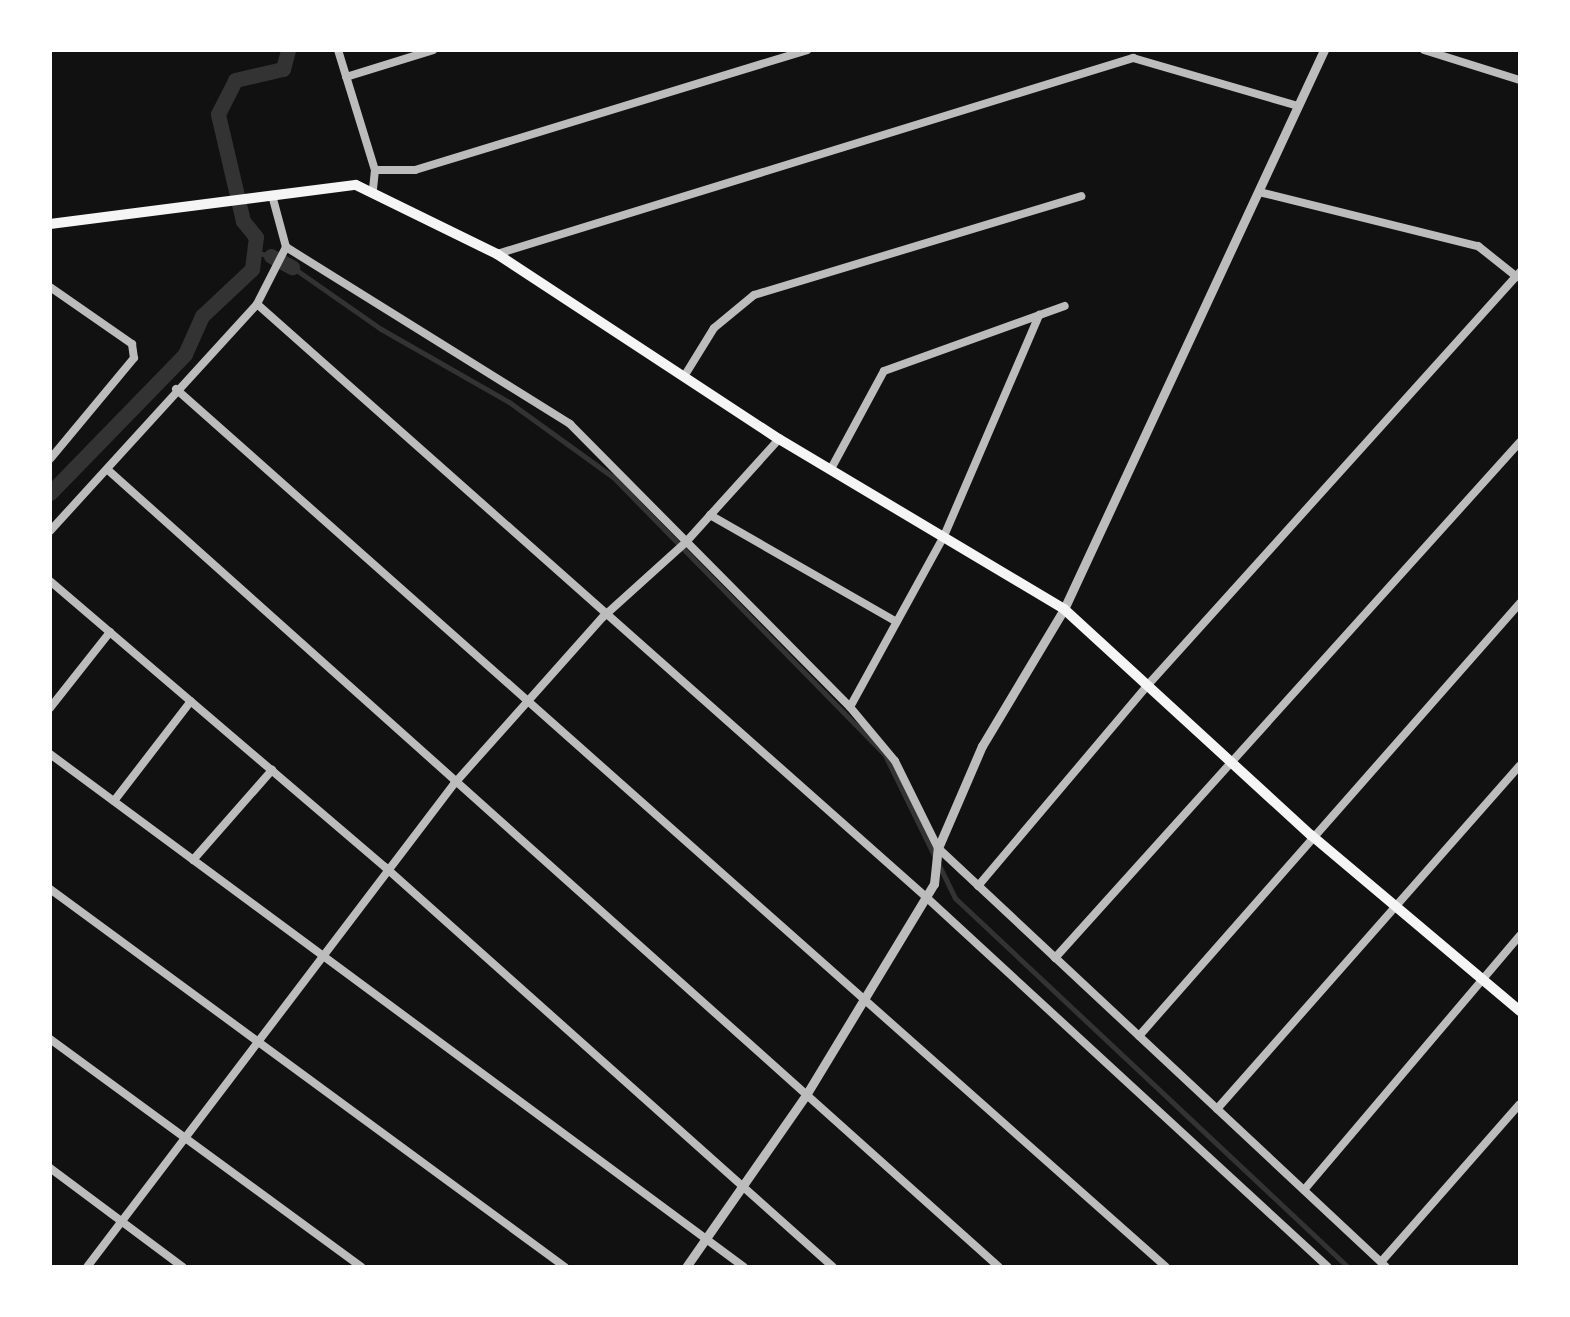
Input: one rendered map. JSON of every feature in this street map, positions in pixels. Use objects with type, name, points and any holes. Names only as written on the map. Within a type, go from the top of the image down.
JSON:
[{"type":"main road","points":[[50,224],[272,195],[373,189],[498,254],[779,438],[832,466],[1064,609],[1146,687],[1232,758],[1311,835],[1520,1011]]},
{"type":"street","points":[[338,50],[374,170],[373,189]]},
{"type":"street","points":[[346,77],[433,50]]},
{"type":"street","points":[[374,170],[415,170],[807,50]]},
{"type":"street","points":[[686,1267],[806,1095],[934,884],[938,848],[982,746],[1064,609],[1324,50]]},
{"type":"street","points":[[1424,50],[1520,80]]},
{"type":"street","points":[[498,254],[1133,58],[1298,106]]},
{"type":"street","points":[[978,886],[1146,687],[1519,276],[1478,246],[1259,192]]},
{"type":"street","points":[[51,527],[108,470],[176,389],[256,304],[286,247],[272,195]]},
{"type":"street","points":[[685,375],[714,328],[754,294],[1081,196]]},
{"type":"street","points":[[286,247],[570,424],[850,707],[896,761],[938,848],[1383,1264],[1520,1104]]},
{"type":"street","points":[[50,287],[132,344],[134,358],[50,459]]},
{"type":"street","points":[[256,304],[604,617],[926,897],[1328,1267]]},
{"type":"street","points":[[832,466],[884,371],[1065,306]]},
{"type":"street","points":[[850,707],[944,536],[1038,315]]},
{"type":"street","points":[[176,389],[1166,1267]]},
{"type":"street","points":[[87,1267],[385,868],[454,784],[604,617],[686,542],[779,438]]},
{"type":"street","points":[[1056,958],[1520,442]]},
{"type":"street","points":[[108,470],[454,784],[999,1267]]},
{"type":"street","points":[[710,514],[897,622]]},
{"type":"street","points":[[50,582],[385,868],[832,1267]]},
{"type":"street","points":[[1139,1036],[1311,835],[1520,603]]},
{"type":"street","points":[[50,708],[110,632]]},
{"type":"street","points":[[114,802],[190,702]]},
{"type":"street","points":[[50,754],[744,1267]]},
{"type":"street","points":[[1217,1109],[1520,765]]},
{"type":"street","points":[[193,860],[272,770]]},
{"type":"street","points":[[50,890],[565,1267]]},
{"type":"street","points":[[1304,1190],[1520,934]]},
{"type":"street","points":[[50,1039],[361,1267]]},
{"type":"street","points":[[50,1168],[184,1267]]},
{"type":"waterway","points":[[50,493],[185,354],[202,316],[252,269],[256,237],[243,221],[218,114],[235,80],[283,69],[288,50]]},
{"type":"waterway","points":[[254,252],[271,256]]},
{"type":"waterway","points":[[271,256],[292,267]]},
{"type":"waterway","points":[[292,267],[381,329],[509,402],[613,477],[885,755],[955,898],[1348,1267]]}]
